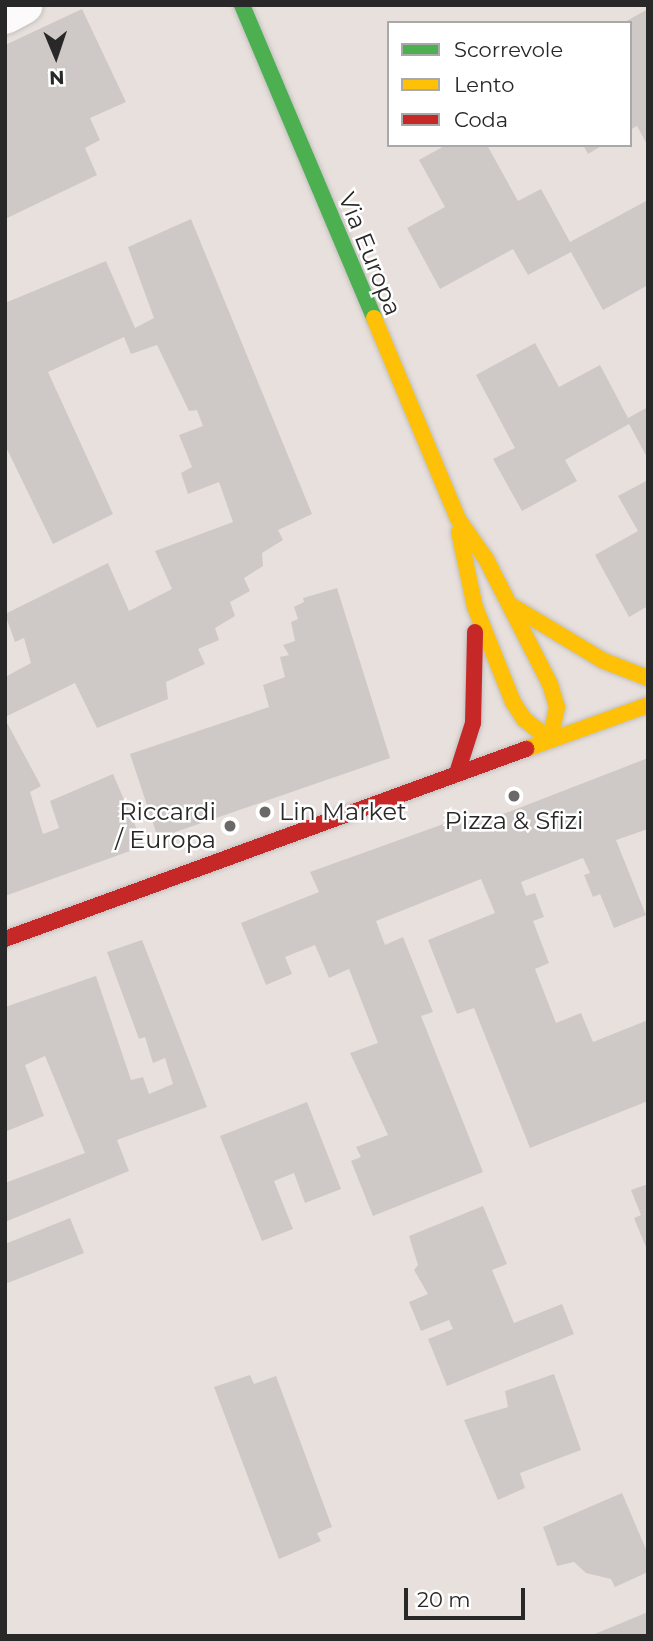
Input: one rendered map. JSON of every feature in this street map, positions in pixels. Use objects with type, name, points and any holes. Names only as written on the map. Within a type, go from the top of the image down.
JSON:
[{"type":"street","points":[[5,15],[24,5]]},
{"type":"street","name":"Via Europa","points":[[243,5],[458,519],[513,607],[557,707],[550,740],[524,719],[513,702],[475,607],[458,519]]},
{"type":"street","points":[[458,771],[474,714],[475,607]]},
{"type":"street","points":[[513,607],[604,662],[648,678]]},
{"type":"street","points":[[5,939],[458,771],[648,705]]},
{"type":"building","points":[[82,9],[126,102],[90,118],[100,140],[85,148],[97,175],[5,219],[5,45]]},
{"type":"building","points":[[648,9],[648,146],[637,126],[632,129],[632,21],[627,21]]},
{"type":"building","points":[[442,147],[488,147],[518,201],[541,189],[570,242],[648,200],[648,285],[603,310],[571,252],[528,275],[513,249],[440,289],[407,228],[445,207],[419,160]]},
{"type":"building","points":[[584,147],[600,147],[588,154]]},
{"type":"building","points":[[191,219],[312,514],[278,530],[283,540],[262,553],[263,566],[244,578],[250,591],[230,602],[235,616],[215,628],[219,640],[198,649],[205,664],[166,682],[168,699],[97,728],[75,683],[5,717],[5,677],[31,663],[24,638],[15,642],[5,614],[108,563],[129,611],[172,589],[155,551],[233,522],[219,482],[188,494],[181,473],[192,467],[179,435],[203,426],[197,410],[189,411],[157,345],[131,354],[124,337],[48,372],[113,514],[53,544],[5,445],[5,303],[106,261],[135,328],[154,318],[128,247]]},
{"type":"building","points":[[535,343],[559,387],[600,365],[628,418],[648,407],[648,459],[629,424],[565,460],[577,481],[522,511],[493,459],[515,448],[476,375]]},
{"type":"building","points":[[648,480],[648,606],[629,617],[595,555],[638,531],[618,496]]},
{"type":"building","points":[[337,588],[390,758],[158,838],[130,754],[269,707],[263,685],[285,677],[280,657],[289,655],[283,645],[295,641],[291,622],[298,619],[294,607],[304,602],[303,598]]},
{"type":"building","points":[[5,719],[41,786],[30,792],[43,834],[59,828],[50,801],[113,774],[144,846],[5,896]]},
{"type":"building","points":[[648,758],[648,829],[616,840],[646,915],[614,928],[600,894],[593,897],[584,875],[590,873],[583,858],[521,882],[526,896],[535,893],[544,917],[533,921],[549,963],[535,969],[556,1023],[581,1013],[593,1042],[648,1020],[648,1101],[530,1148],[474,1008],[457,1014],[428,940],[495,913],[481,879],[376,921],[385,945],[403,937],[433,1012],[421,1016],[483,1172],[373,1216],[351,1161],[361,1157],[356,1147],[388,1135],[350,1053],[378,1043],[349,969],[329,978],[315,945],[285,957],[292,974],[266,985],[241,923],[319,892],[310,872],[463,817],[467,828]]},
{"type":"building","points":[[142,940],[207,1107],[117,1140],[129,1171],[5,1222],[5,1183],[85,1153],[45,1056],[25,1065],[44,1116],[7,1131],[5,1007],[96,976],[131,1080],[143,1077],[149,1094],[173,1084],[165,1058],[153,1063],[145,1037],[139,1039],[107,952]]},
{"type":"building","points":[[307,1102],[341,1189],[305,1203],[294,1173],[274,1181],[293,1229],[262,1241],[220,1136]]},
{"type":"building","points":[[648,1184],[648,1252],[634,1218],[641,1215],[631,1190]]},
{"type":"building","points":[[483,1206],[507,1264],[492,1270],[514,1323],[562,1304],[574,1334],[447,1386],[428,1339],[453,1329],[449,1320],[421,1331],[409,1302],[428,1294],[414,1270],[418,1265],[409,1236]]},
{"type":"building","points":[[70,1218],[84,1253],[5,1284],[5,1244]]},
{"type":"building","points":[[554,1374],[581,1450],[520,1473],[525,1488],[498,1500],[464,1420],[508,1407],[505,1391]]},
{"type":"building","points":[[250,1375],[254,1384],[276,1376],[332,1527],[317,1533],[321,1541],[279,1559],[214,1387]]},
{"type":"building","points":[[622,1493],[648,1554],[648,1572],[615,1587],[611,1579],[586,1573],[574,1562],[557,1566],[543,1527]]},
{"type":"building","points":[[648,1612],[648,1636],[590,1636]]},
{"type":"traffic: fast","points":[[242,5],[374,318]]},
{"type":"traffic: slow","points":[[374,318],[458,519],[486,559],[550,684],[557,707],[550,740]]},
{"type":"traffic: slow","points":[[459,532],[475,607],[513,702],[524,719],[550,740]]},
{"type":"traffic: slow","points":[[514,607],[604,661],[648,678]]},
{"type":"traffic: slow","points":[[526,749],[648,705]]},
{"type":"traffic: jam","points":[[458,770],[473,723],[475,632]]},
{"type":"traffic: jam","points":[[5,939],[526,749]]},
{"type":"place","name":"Pizza & Sfizi","points":[[514,796]]},
{"type":"place","name":"Lin Market","points":[[265,812]]},
{"type":"place","name":"Riccardi / Europa","points":[[230,826]]}]
